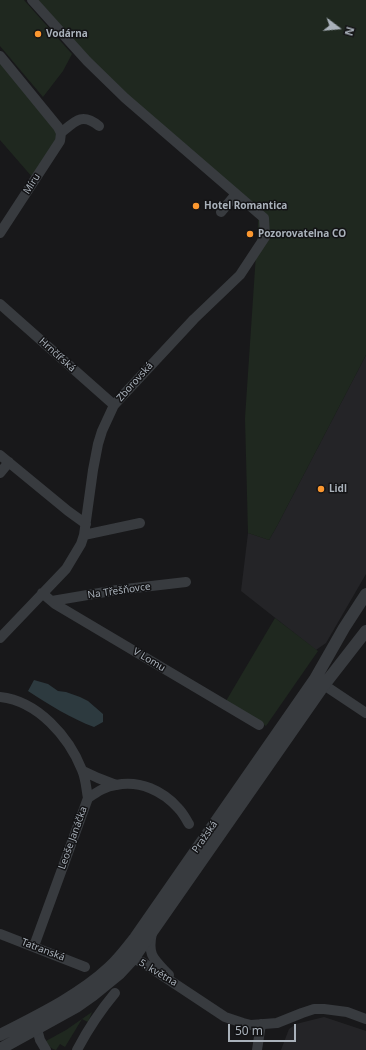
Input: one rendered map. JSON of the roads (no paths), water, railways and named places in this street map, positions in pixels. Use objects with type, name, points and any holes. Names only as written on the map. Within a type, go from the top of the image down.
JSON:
[{"type":"street","name":"Zborovská","points":[[0,638],[66,569],[81,544],[86,524],[98,444],[102,431],[114,405],[194,319],[240,275],[265,237],[264,218],[125,98],[87,61],[32,0]]},
{"type":"street","points":[[0,56],[58,127],[61,133]]},
{"type":"street","name":"Míru","points":[[0,233],[60,141],[61,133],[80,119],[92,120],[99,126]]},
{"type":"street","points":[[221,212],[236,194]]},
{"type":"street","name":"Hrnčířská","points":[[0,304],[114,405]]},
{"type":"street","points":[[0,455],[86,524]]},
{"type":"street","points":[[0,473],[9,462]]},
{"type":"street","points":[[84,535],[140,523]]},
{"type":"street","name":"Na Třešňovce","points":[[52,602],[117,590],[186,582]]},
{"type":"street","name":"V Lomu","points":[[42,593],[52,602],[259,725]]},
{"type":"street","name":"Pražská","points":[[0,1035],[30,1020],[92,982],[115,962],[135,938],[315,679],[344,628],[366,594]]},
{"type":"street","name":"Pražská","points":[[0,1049],[76,1007],[120,973],[133,959],[324,685],[366,631]]},
{"type":"street","points":[[324,685],[366,713]]},
{"type":"street","name":"Leoše Janáčka","points":[[0,698],[18,702],[30,707],[47,719],[65,738],[76,756],[83,771],[86,783],[88,798],[34,946]]},
{"type":"street","points":[[83,771],[116,785]]},
{"type":"street","points":[[88,798],[107,787],[116,785],[134,784],[150,788],[162,795],[179,809],[189,824]]},
{"type":"street","name":"5. května","points":[[152,933],[150,947],[153,957],[181,988]]},
{"type":"street","name":"Tatranská","points":[[0,934],[85,967]]},
{"type":"street","points":[[115,962],[133,959],[135,938]]},
{"type":"street","name":"5. května","points":[[133,959],[142,962],[225,1017],[243,1024],[251,1025],[277,1023],[314,1009],[347,1012],[366,1019]]},
{"type":"street","points":[[77,1050],[93,1022],[115,993]]},
{"type":"street","points":[[257,1050],[261,1024]]},
{"type":"street","points":[[37,1029],[45,1050]]},
{"type":"place","name":"Vodárna","points":[[38,34]]},
{"type":"place","name":"Hotel Romantica","points":[[196,206]]},
{"type":"place","name":"Pozorovatelna CO","points":[[250,234]]},
{"type":"place","name":"Lidl","points":[[321,489]]}]
